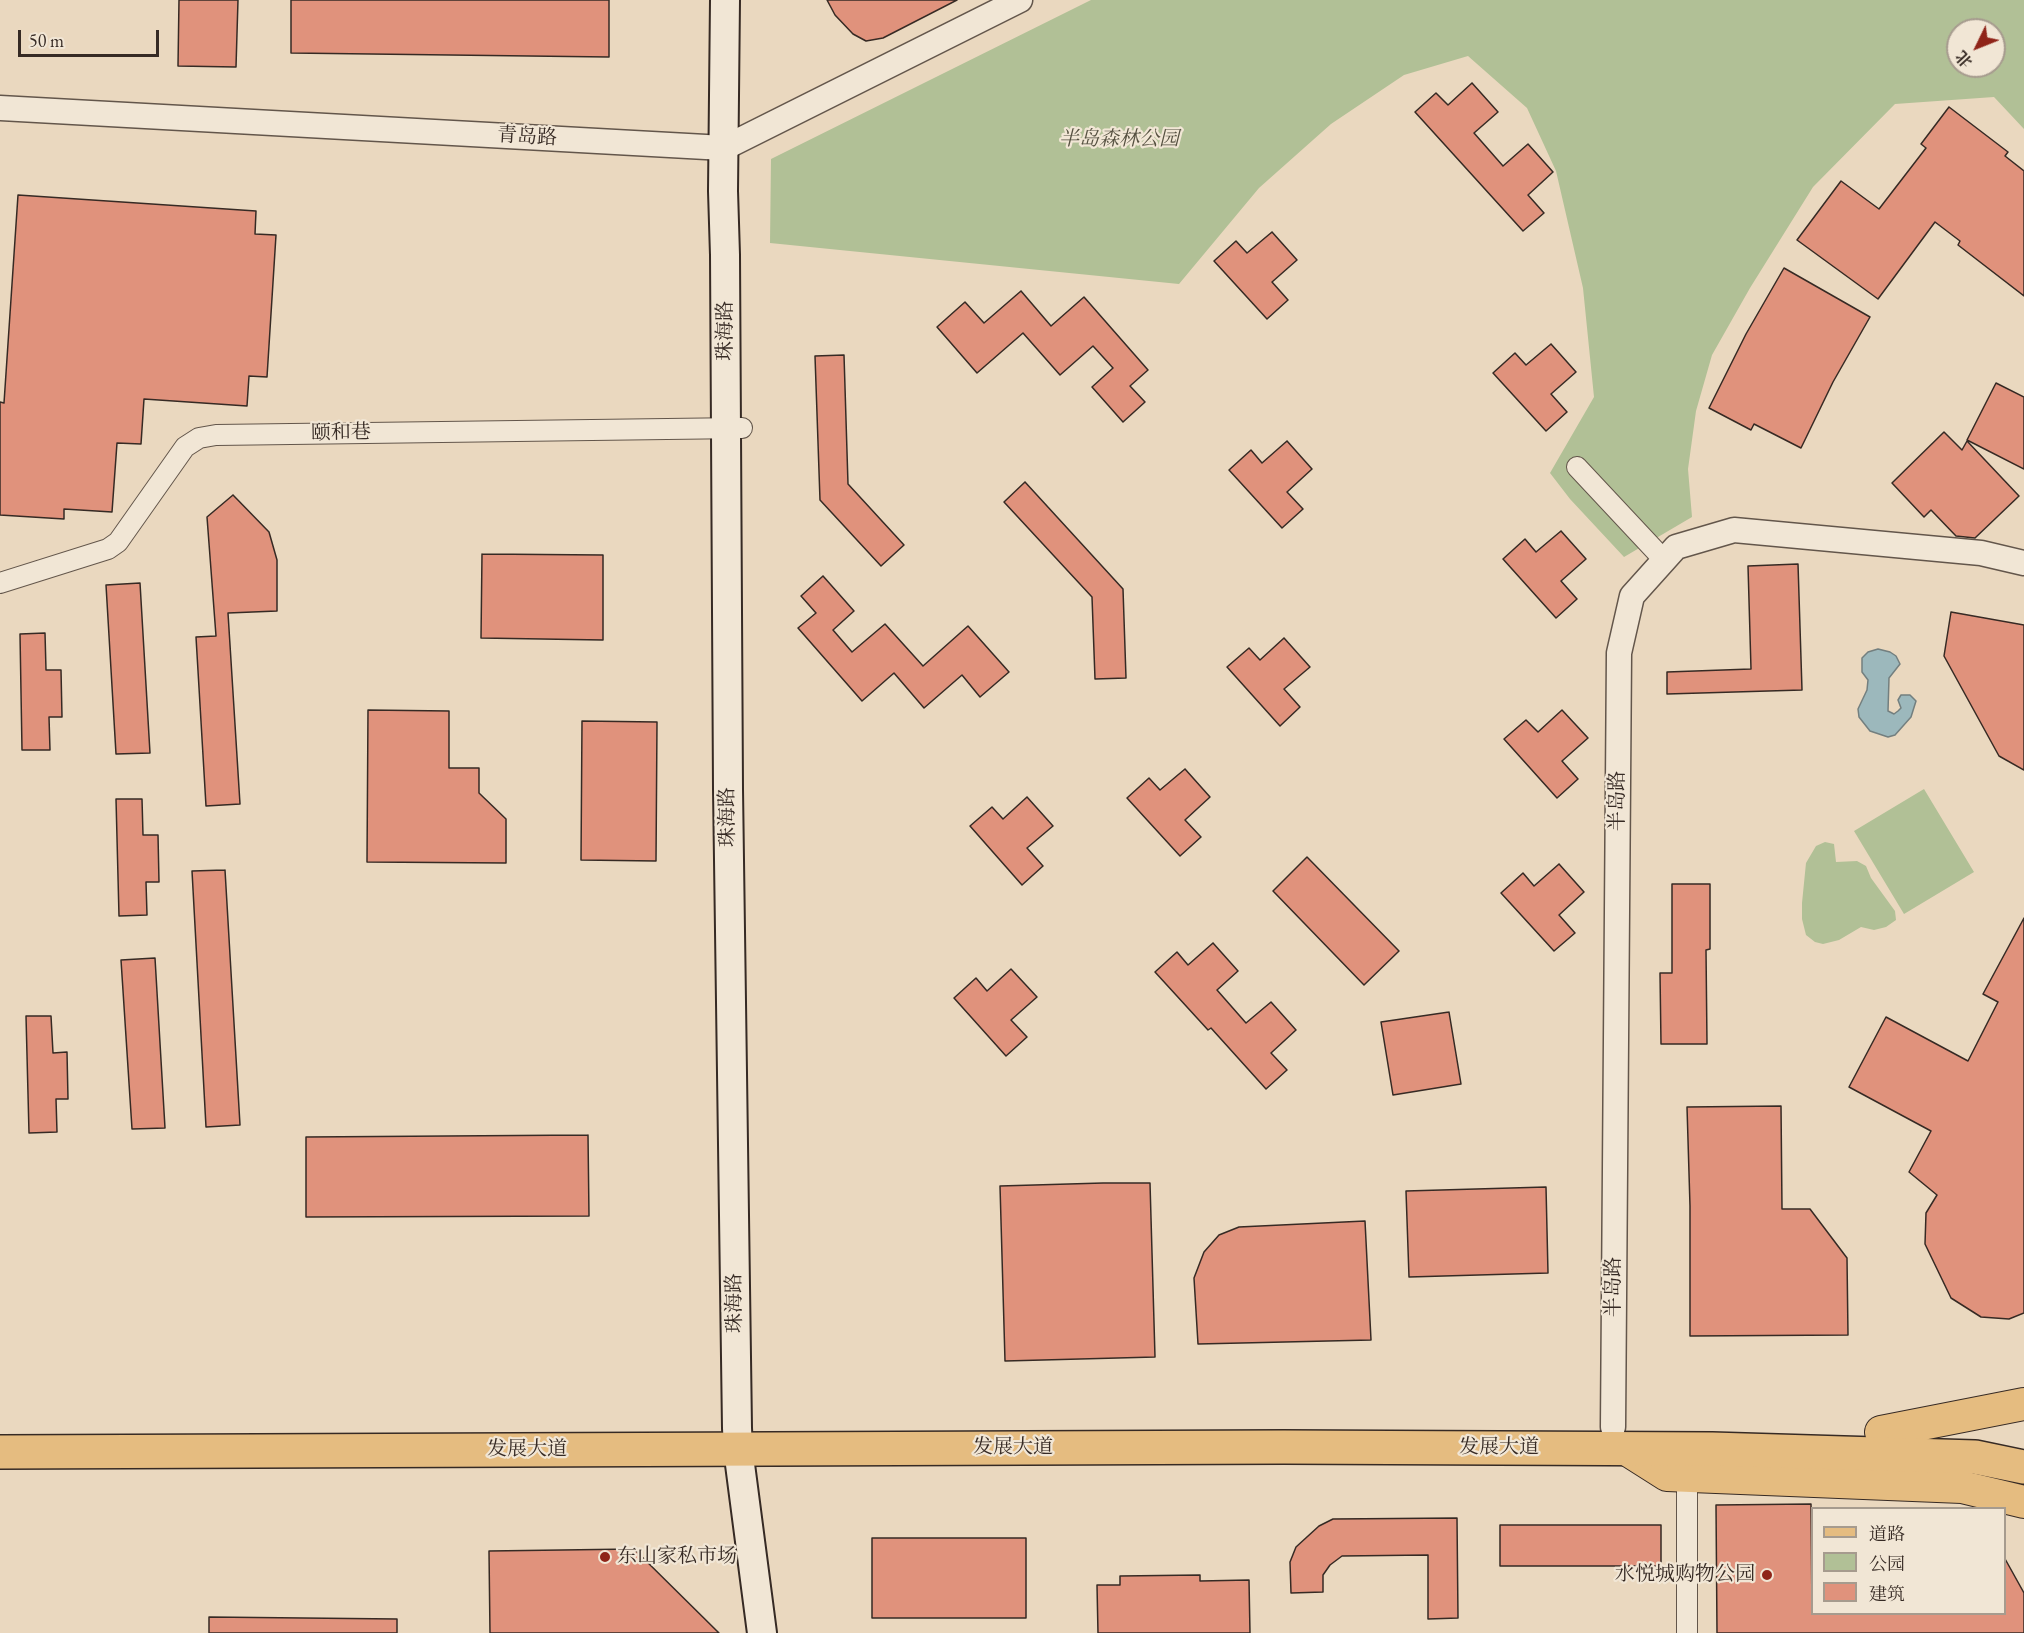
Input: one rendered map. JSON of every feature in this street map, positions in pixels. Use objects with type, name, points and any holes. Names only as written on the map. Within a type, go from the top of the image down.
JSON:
[{"type":"highway","name":"发展大道","points":[[0,1430],[743,1438],[1260,1447],[1881,1432],[1978,1436],[2024,1444]]},
{"type":"highway","name":"发展大道","points":[[0,1452],[743,1438]]},
{"type":"highway","name":"发展大道","points":[[1620,1438],[1975,1457],[2024,1467]]},
{"type":"main road","name":"珠海路","points":[[725,0],[733,143],[734,428],[742,787],[743,1438],[762,1633]]},
{"type":"main road","name":"珠海路","points":[[733,143],[745,0]]},
{"type":"main road","points":[[1881,1432],[2024,1404]]},
{"type":"main road","name":"珠海路","points":[[743,1438],[773,1633]]},
{"type":"main road","points":[[1620,1438],[1667,1475],[1962,1487],[2024,1502]]},
{"type":"street","name":"青岛路","points":[[0,108],[733,143],[1020,0]]},
{"type":"street","name":"颐和巷","points":[[0,583],[108,549],[118,542],[185,447],[199,438],[216,435],[734,428]]},
{"type":"street","points":[[1577,467],[1664,560]]},
{"type":"street","name":"半岛路","points":[[1620,1438],[1619,653],[1632,596],[1676,547],[1734,530],[1981,553],[2023,561]]},
{"type":"street","points":[[1687,1476],[1687,1633]]},
{"type":"green space","name":"半岛森林公园","points":[[1091,0],[2024,0],[2024,129],[1994,97],[1895,104],[1813,187],[1750,288],[1712,355],[1696,411],[1688,469],[1692,517],[1624,557],[1570,499],[1550,473],[1594,397],[1583,288],[1556,171],[1527,108],[1468,56],[1404,75],[1331,124],[1259,188],[1179,284],[770,243],[771,159]]},
{"type":"green space","points":[[1924,789],[1974,872],[1904,914],[1854,831]]},
{"type":"green space","points":[[1825,842],[1834,844],[1836,862],[1857,861],[1866,866],[1871,878],[1895,911],[1896,920],[1886,927],[1874,930],[1861,927],[1839,940],[1823,944],[1815,942],[1806,935],[1802,919],[1802,903],[1806,863],[1816,846]]},
{"type":"water","points":[[1878,649],[1896,656],[1900,664],[1889,678],[1888,711],[1894,714],[1901,708],[1898,700],[1901,695],[1910,695],[1916,701],[1911,717],[1895,735],[1888,737],[1870,731],[1859,717],[1858,709],[1867,690],[1868,680],[1862,672],[1862,658],[1868,652]]},
{"type":"building","points":[[179,0],[238,0],[236,67],[178,66]]},
{"type":"building","points":[[291,0],[609,0],[609,57],[291,53]]},
{"type":"building","points":[[827,0],[957,0],[883,38],[866,41],[853,34],[835,15]]},
{"type":"building","points":[[1472,83],[1498,112],[1474,133],[1503,166],[1528,144],[1553,172],[1528,195],[1544,213],[1523,231],[1415,112],[1436,93],[1448,105]]},
{"type":"building","points":[[1949,107],[2008,152],[2005,156],[2024,171],[2024,296],[1958,245],[1960,241],[1935,222],[1878,299],[1797,240],[1841,181],[1879,209],[1926,148],[1921,144]]},
{"type":"building","points":[[18,195],[256,211],[255,234],[276,235],[267,377],[249,376],[247,406],[144,399],[141,444],[117,443],[112,512],[64,509],[64,519],[0,515],[0,402],[4,403]]},
{"type":"building","points":[[1272,232],[1297,260],[1272,282],[1288,300],[1267,319],[1214,261],[1236,241],[1247,253]]},
{"type":"building","points":[[1784,268],[1870,317],[1833,382],[1801,448],[1754,424],[1751,430],[1709,408],[1746,334]]},
{"type":"building","points":[[1021,291],[1051,326],[1084,297],[1148,370],[1130,386],[1145,402],[1123,422],[1092,387],[1113,368],[1093,346],[1060,375],[1023,333],[977,373],[937,327],[965,302],[984,323]]},
{"type":"building","points":[[1551,344],[1576,372],[1551,394],[1567,412],[1546,431],[1493,373],[1515,353],[1526,365]]},
{"type":"building","points":[[844,355],[848,484],[904,545],[881,566],[820,500],[815,356]]},
{"type":"building","points":[[1996,383],[2024,397],[2024,469],[1967,440]]},
{"type":"building","points":[[1944,432],[1962,450],[1967,441],[2019,496],[1975,538],[1956,536],[1931,510],[1924,517],[1892,483]]},
{"type":"building","points":[[1287,441],[1312,469],[1287,492],[1303,509],[1282,528],[1229,470],[1251,450],[1262,463]]},
{"type":"building","points":[[1025,482],[1123,589],[1126,678],[1095,679],[1092,597],[1004,502]]},
{"type":"building","points":[[233,495],[269,532],[277,560],[277,611],[228,613],[240,804],[206,806],[196,637],[216,636],[207,517]]},
{"type":"building","points":[[1561,531],[1586,559],[1561,581],[1577,599],[1556,618],[1503,559],[1525,539],[1536,552]]},
{"type":"building","points":[[482,554],[603,555],[603,640],[481,638]]},
{"type":"building","points":[[1798,564],[1802,690],[1667,694],[1667,672],[1751,669],[1748,566]]},
{"type":"building","points":[[823,576],[854,611],[833,630],[852,652],[885,624],[923,666],[968,626],[1009,672],[980,697],[962,675],[924,708],[894,673],[862,701],[798,628],[816,613],[801,596]]},
{"type":"building","points":[[140,583],[150,753],[116,754],[106,585]]},
{"type":"building","points":[[1951,612],[2024,625],[2024,770],[1999,756],[1944,656]]},
{"type":"building","points":[[45,633],[46,670],[61,670],[62,717],[49,717],[50,750],[22,750],[20,634]]},
{"type":"building","points":[[1284,638],[1310,667],[1284,689],[1300,707],[1280,726],[1227,667],[1249,648],[1260,660]]},
{"type":"building","points":[[368,710],[449,711],[449,768],[479,768],[479,793],[506,819],[506,863],[367,862]]},
{"type":"building","points":[[1562,710],[1588,738],[1562,761],[1578,779],[1557,798],[1504,739],[1526,720],[1538,732]]},
{"type":"building","points":[[582,721],[657,722],[656,861],[581,860]]},
{"type":"building","points":[[1185,769],[1210,797],[1185,820],[1201,837],[1180,856],[1127,798],[1149,778],[1160,790]]},
{"type":"building","points":[[1027,797],[1053,826],[1027,848],[1043,866],[1022,885],[970,826],[992,807],[1003,819]]},
{"type":"building","points":[[116,799],[142,799],[143,835],[158,835],[159,882],[146,882],[147,915],[119,916]]},
{"type":"building","points":[[1307,857],[1399,951],[1364,985],[1273,891]]},
{"type":"building","points":[[1559,864],[1584,892],[1559,915],[1575,933],[1554,951],[1501,893],[1523,873],[1534,886]]},
{"type":"building","points":[[225,870],[240,1125],[206,1127],[192,871]]},
{"type":"building","points":[[1672,884],[1710,884],[1710,949],[1706,950],[1707,1044],[1661,1044],[1660,973],[1672,973]]},
{"type":"building","points":[[2024,918],[2024,1313],[2009,1319],[1981,1317],[1951,1298],[1925,1244],[1926,1213],[1937,1195],[1909,1172],[1931,1131],[1849,1087],[1886,1017],[1968,1061],[1998,1002],[1983,994]]},
{"type":"building","points":[[1213,943],[1238,971],[1217,990],[1246,1023],[1271,1002],[1296,1030],[1271,1053],[1287,1070],[1266,1089],[1211,1028],[1208,1030],[1155,972],[1177,952],[1188,965]]},
{"type":"building","points":[[155,958],[165,1128],[132,1129],[121,960]]},
{"type":"building","points":[[1011,969],[1037,997],[1011,1020],[1027,1037],[1006,1056],[954,998],[976,978],[987,991]]},
{"type":"building","points":[[1449,1012],[1461,1084],[1393,1095],[1381,1022]]},
{"type":"building","points":[[26,1016],[51,1016],[53,1053],[67,1052],[68,1099],[56,1099],[57,1132],[29,1133]]},
{"type":"building","points":[[1781,1106],[1782,1209],[1810,1209],[1847,1258],[1848,1335],[1690,1336],[1687,1107]]},
{"type":"building","points":[[588,1135],[589,1216],[306,1217],[306,1137]]},
{"type":"building","points":[[1150,1183],[1155,1357],[1005,1361],[1000,1186]]},
{"type":"building","points":[[1546,1187],[1548,1273],[1409,1277],[1406,1191]]},
{"type":"building","points":[[1365,1221],[1371,1340],[1198,1344],[1194,1278],[1204,1252],[1219,1235],[1239,1227]]},
{"type":"building","name":"水悦城购物公园","points":[[1811,1504],[1811,1615],[2006,1615],[2006,1561],[2024,1593],[2024,1633],[1717,1633],[1716,1505]]},
{"type":"building","points":[[1457,1518],[1458,1618],[1428,1619],[1428,1555],[1342,1556],[1330,1565],[1323,1575],[1323,1592],[1291,1593],[1290,1562],[1296,1547],[1319,1526],[1333,1519]]},
{"type":"building","points":[[1500,1525],[1661,1525],[1661,1566],[1500,1566]]},
{"type":"building","points":[[872,1538],[1026,1538],[1026,1618],[872,1618]]},
{"type":"building","points":[[634,1549],[719,1633],[490,1633],[489,1551]]},
{"type":"building","points":[[1200,1575],[1200,1581],[1249,1580],[1250,1633],[1098,1633],[1097,1585],[1120,1585],[1120,1576]]},
{"type":"building","points":[[209,1617],[397,1619],[397,1633],[209,1633]]},
{"type":"place","name":"东山家私市场","points":[[605,1557]]},
{"type":"place","name":"水悦城购物公园","points":[[1767,1575]]}]
